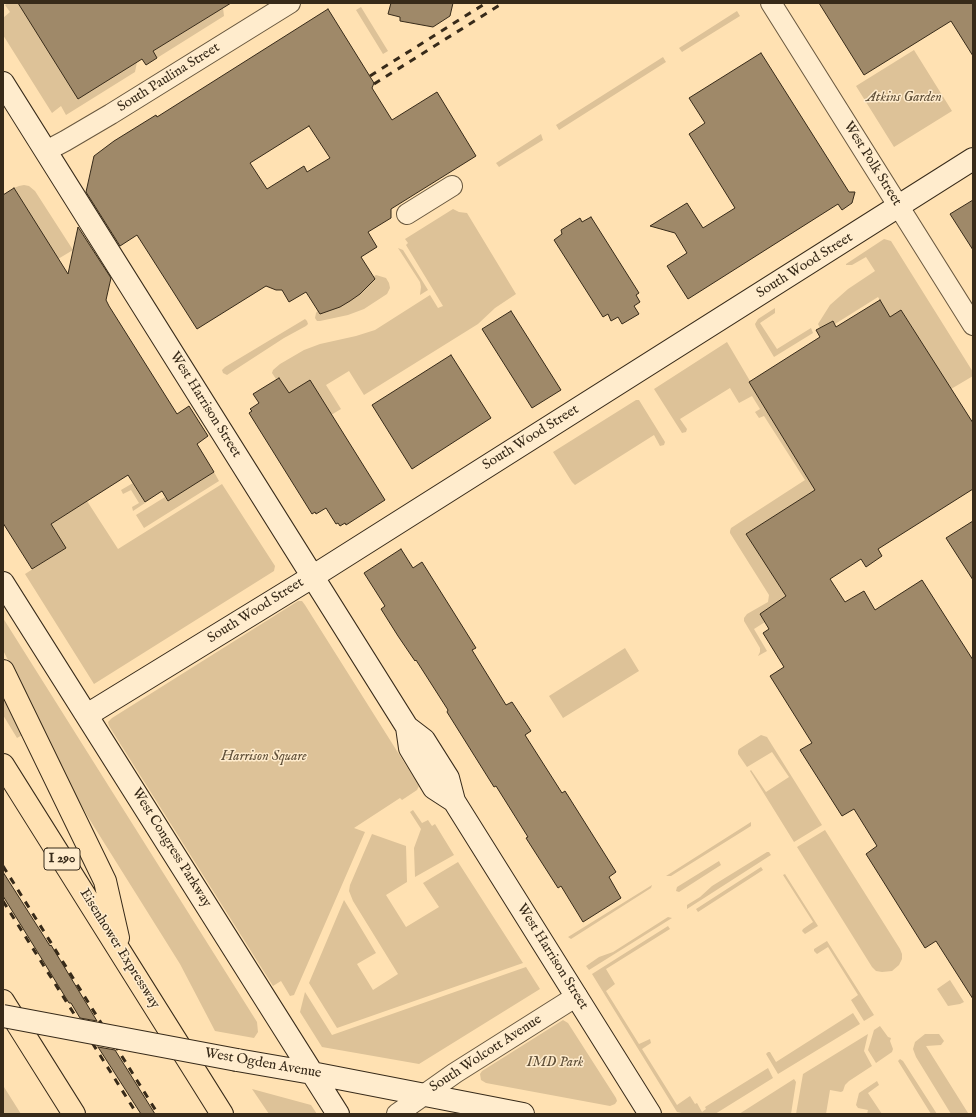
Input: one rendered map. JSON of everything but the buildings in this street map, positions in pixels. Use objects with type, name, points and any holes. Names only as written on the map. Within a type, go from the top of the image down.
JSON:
[{"type":"highway","points":[[3,671],[105,881],[121,953]]},
{"type":"highway","name":"Eisenhower Expressway","points":[[3,765],[222,1114]]},
{"type":"highway","points":[[3,1001],[74,1114]]},
{"type":"highway","points":[[55,1084],[63,1114]]},
{"type":"main road","name":"West Harrison Street","points":[[3,83],[407,727],[410,748],[434,788],[454,801],[650,1114]]},
{"type":"main road","name":"South Wood Street","points":[[87,715],[312,576],[973,159]]},
{"type":"main road","name":"West Congress Parkway","points":[[3,583],[338,1114]]},
{"type":"main road","name":"West Ogden Avenue","points":[[3,1016],[424,1094],[523,1114]]},
{"type":"street","name":"South Paulina Street","points":[[46,151],[104,118],[290,3]]},
{"type":"street","name":"West Polk Street","points":[[771,3],[973,325]]},
{"type":"street","points":[[407,214],[452,186]]},
{"type":"street","name":"South Wolcott Avenue","points":[[397,1114],[455,1073],[576,996]]},
{"type":"green space","points":[[8,3],[18,3],[78,98],[137,62],[135,72],[66,115],[61,106],[52,113],[3,35],[3,18],[10,12],[5,5]]},
{"type":"green space","points":[[361,7],[388,51],[383,54],[356,10]]},
{"type":"green space","points":[[223,8],[224,16],[157,58],[153,51]]},
{"type":"green space","points":[[737,11],[740,16],[682,52],[679,48]]},
{"type":"green space","name":"Atkins Garden","points":[[914,50],[952,111],[894,147],[856,86]]},
{"type":"green space","points":[[663,57],[666,62],[559,130],[556,125]]},
{"type":"green space","points":[[541,134],[543,140],[499,167],[496,163]]},
{"type":"green space","points":[[24,185],[29,186],[35,191],[73,250],[58,259],[14,188]]},
{"type":"green space","points":[[453,209],[459,212],[467,213],[516,294],[495,308],[478,324],[364,395],[349,371],[326,385],[341,409],[331,415],[289,393],[279,378],[276,379],[272,373],[273,370],[280,364],[304,350],[320,344],[375,330],[430,295],[438,308],[443,306],[406,245],[408,243],[405,239]]},
{"type":"green space","points":[[884,239],[891,241],[973,372],[973,376],[951,389],[902,311],[890,317],[878,297],[835,324],[832,321],[820,328],[818,324],[830,305],[848,289],[875,271],[866,257],[852,265],[846,264]]},
{"type":"green space","points":[[398,248],[403,250],[428,290],[420,295],[420,282]]},
{"type":"green space","points":[[376,275],[386,278],[389,283],[390,288],[387,294],[364,309],[348,315],[317,321],[315,318],[318,310]]},
{"type":"green space","points":[[775,308],[775,313],[760,323],[777,349],[811,328],[813,333],[774,357],[755,324],[758,319]]},
{"type":"green space","points":[[305,319],[308,324],[306,326],[284,338],[227,375],[223,373],[222,370],[225,367]]},
{"type":"green space","points":[[727,342],[750,381],[749,382],[815,490],[746,534],[786,596],[760,614],[765,622],[754,629],[767,651],[758,656],[760,648],[744,621],[744,618],[747,614],[768,602],[769,595],[730,531],[731,528],[805,480],[764,416],[759,418],[755,412],[760,409],[752,396],[739,403],[730,388],[680,419],[687,429],[686,432],[682,433],[654,389]]},
{"type":"green space","points":[[636,400],[639,400],[665,442],[664,445],[660,446],[654,435],[575,485],[553,452]]},
{"type":"green space","points":[[214,472],[219,481],[144,528],[136,515],[165,497],[168,501]]},
{"type":"green space","points":[[133,483],[145,503],[133,511],[132,507],[139,503],[131,490],[123,494],[121,490]]},
{"type":"green space","points":[[222,484],[275,566],[274,571],[94,684],[25,574],[66,548],[51,524],[87,501],[118,549]]},
{"type":"green space","name":"Harrison Square","points":[[298,601],[302,601],[305,605],[419,786],[417,790],[402,800],[400,798],[354,828],[365,832],[294,995],[290,996],[281,981],[273,986],[109,726],[108,722],[112,718]]},
{"type":"green space","points":[[3,618],[257,1022],[258,1032],[254,1038],[215,1031],[180,964],[88,817],[62,771],[3,650]]},
{"type":"green space","points":[[625,648],[639,671],[563,718],[549,696]]},
{"type":"green space","points":[[3,690],[24,734],[17,738],[3,715]]},
{"type":"green space","points":[[761,735],[767,737],[822,825],[794,842],[750,771],[751,770],[766,792],[789,777],[772,752],[747,767],[738,754],[739,749]]},
{"type":"green space","points":[[413,810],[422,823],[428,820],[432,826],[435,824],[454,855],[415,877],[414,848],[421,829],[410,812]]},
{"type":"green space","points":[[751,822],[751,826],[671,876],[666,876]]},
{"type":"green space","points":[[825,830],[900,949],[902,959],[899,965],[892,971],[876,971],[872,967],[797,847]]},
{"type":"green space","points":[[372,834],[406,846],[407,882],[386,895],[406,927],[439,907],[423,883],[458,862],[523,963],[337,1028],[309,983],[344,900],[376,953],[357,964],[373,990],[398,974],[353,901],[349,891],[350,885]]},
{"type":"green space","points":[[767,852],[771,855],[687,909],[687,905],[700,897],[712,886]]},
{"type":"green space","points":[[719,861],[721,865],[679,892],[676,891],[677,887]]},
{"type":"green space","points":[[761,867],[763,870],[698,912],[696,909]]},
{"type":"green space","points":[[785,874],[818,926],[805,934],[802,931],[803,929],[813,922],[783,875]]},
{"type":"green space","points":[[652,885],[651,888],[571,939],[568,937]]},
{"type":"green space","points":[[668,917],[672,918],[589,970],[586,966],[599,957],[613,952]]},
{"type":"green space","points":[[668,926],[670,929],[606,969],[615,984],[606,991],[639,1044],[650,1039],[651,1043],[642,1049],[677,1105],[690,1096],[695,1104],[697,1103],[702,1112],[706,1109],[705,1107],[768,1068],[773,1078],[715,1114],[686,1114],[677,1112],[592,974]]},
{"type":"green space","points":[[827,941],[874,1015],[864,1021],[851,1000],[858,995],[828,947],[817,954],[814,951],[814,949]]},
{"type":"green space","points":[[526,967],[540,989],[419,1064],[322,1047],[300,1012],[305,992],[332,1035]]},
{"type":"green space","points":[[950,980],[964,1002],[948,1006],[937,989]]},
{"type":"green space","points":[[853,1013],[860,1024],[778,1074],[766,1054],[768,1052],[770,1052],[776,1062]]},
{"type":"green space","name":"IMD Park","points":[[563,1020],[568,1023],[616,1098],[617,1101],[615,1104],[610,1106],[486,1083],[481,1080],[480,1074],[482,1071]]},
{"type":"green space","points":[[880,1026],[888,1037],[891,1038],[890,1041],[893,1049],[892,1052],[876,1063],[868,1050],[874,1030]]},
{"type":"green space","points":[[868,1034],[864,1051],[872,1066],[849,1081],[845,1085],[843,1091],[830,1090],[826,1114],[796,1114],[803,1074]]},
{"type":"green space","points":[[925,1034],[939,1034],[944,1041],[941,1045],[926,1046],[968,1113],[973,1114],[951,1114],[916,1057],[913,1049],[915,1042]]},
{"type":"green space","points":[[900,1059],[903,1061],[937,1114],[931,1114],[898,1061]]},
{"type":"green space","points":[[794,1079],[796,1082],[791,1114],[739,1114]]},
{"type":"green space","points":[[877,1081],[879,1085],[868,1093],[882,1114],[867,1114],[868,1110],[858,1108],[856,1105],[859,1093]]},
{"type":"green space","points":[[3,1086],[4,1087],[21,1114],[3,1114]]},
{"type":"green space","points":[[252,1089],[311,1105],[317,1114],[269,1114]]},
{"type":"railway","points":[[370,76],[486,3]]},
{"type":"railway","points":[[374,84],[503,3]]},
{"type":"railway","points":[[3,866],[158,1114]]},
{"type":"railway","points":[[3,901],[137,1114]]}]
